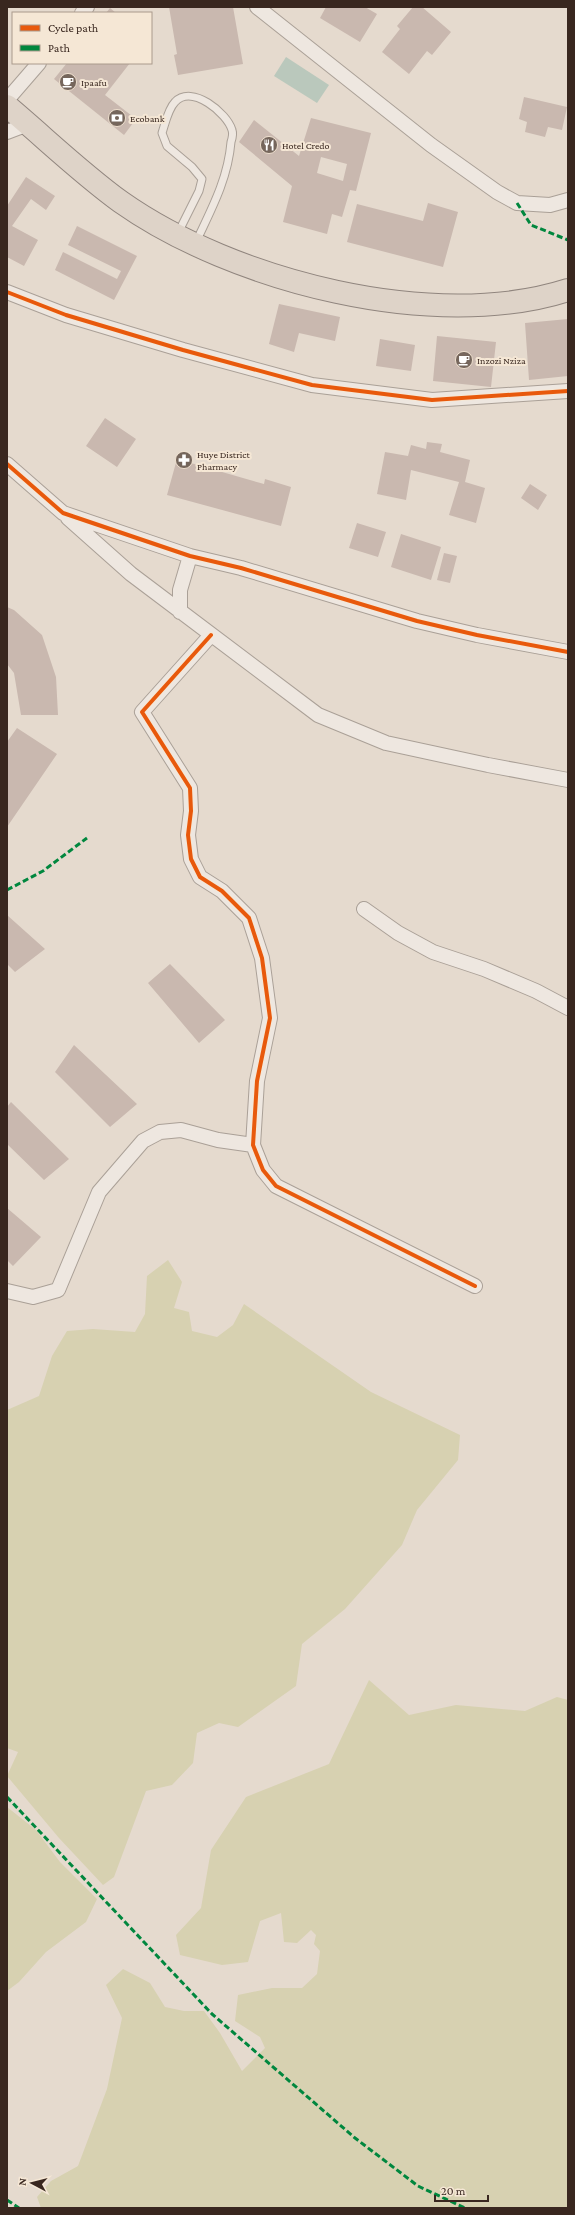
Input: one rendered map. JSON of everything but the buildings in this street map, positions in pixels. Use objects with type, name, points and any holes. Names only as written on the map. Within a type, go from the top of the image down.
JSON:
[{"type":"highway","points":[[7,106],[122,202],[186,240],[244,266],[294,282],[347,294],[450,306],[499,304],[536,298],[568,290]]},
{"type":"street","points":[[257,7],[431,145],[497,192],[517,203],[550,205],[568,200]]},
{"type":"street","points":[[7,100],[38,64]]},
{"type":"street","points":[[7,132],[28,124]]},
{"type":"street","points":[[7,292],[66,315],[182,350],[312,385],[432,400],[568,391]]},
{"type":"street","points":[[7,464],[131,574],[318,715],[386,743],[488,765],[568,780]]},
{"type":"street","points":[[63,513],[190,556],[241,568],[417,621],[477,635],[568,652]]},
{"type":"street","points":[[180,612],[180,590],[190,556]]},
{"type":"street","points":[[210,635],[142,712],[190,788],[191,811],[188,836],[191,859],[200,877],[222,892],[249,918],[262,958],[270,1018],[257,1082],[253,1145],[263,1170],[276,1186],[476,1286]]},
{"type":"street","points":[[364,909],[398,933],[433,952],[484,969],[536,991],[568,1008]]},
{"type":"street","points":[[7,1292],[33,1297],[58,1290],[99,1192],[143,1141],[160,1132],[181,1130],[218,1140],[253,1145]]},
{"type":"lane","points":[[192,96],[208,102],[220,113],[232,130],[230,152],[221,188],[186,240],[202,179],[192,167],[167,146],[162,133],[175,102],[184,97],[192,96]]},
{"type":"shaded area","points":[[286,57],[329,85],[317,103],[274,76]]},
{"type":"shaded area","points":[[168,1260],[182,1282],[174,1308],[189,1312],[192,1331],[217,1337],[233,1325],[244,1304],[371,1392],[460,1435],[458,1460],[417,1510],[402,1545],[345,1609],[302,1644],[296,1686],[238,1727],[219,1723],[197,1733],[193,1763],[172,1785],[146,1791],[114,1877],[103,1885],[59,1838],[7,1776],[18,1752],[7,1748],[7,1410],[39,1396],[52,1356],[67,1331],[93,1329],[135,1332],[145,1314],[147,1276]]},
{"type":"shaded area","points":[[369,1680],[409,1715],[456,1705],[525,1711],[557,1697],[568,1700],[568,2208],[41,2208],[37,2197],[51,2181],[78,2166],[107,2089],[122,2018],[106,1985],[123,1969],[150,1983],[165,2007],[184,2011],[204,2011],[220,2033],[242,2071],[265,2048],[260,2037],[235,2021],[238,1995],[272,1988],[302,1988],[317,1974],[320,1951],[314,1944],[316,1935],[311,1930],[297,1943],[284,1942],[281,1913],[260,1921],[248,1962],[222,1965],[180,1955],[176,1935],[201,1908],[211,1850],[246,1797],[329,1764]]},
{"type":"shaded area","points":[[7,1807],[36,1830],[60,1862],[97,1899],[86,1922],[46,1952],[19,1982],[7,1991]]},
{"type":"marked path","points":[[517,203],[531,225],[568,240]]},
{"type":"marked path","points":[[7,890],[43,871],[87,838]]},
{"type":"marked path","points":[[7,1797],[212,2014],[355,2138],[418,2186],[465,2208]]},
{"type":"marked path","points":[[7,2200],[19,2208]]},
{"type":"cycle path","points":[[7,292],[66,315],[183,350],[312,385],[432,400],[568,391]]},
{"type":"cycle path","points":[[7,464],[63,513],[190,556],[241,568],[417,621],[477,635],[568,652]]},
{"type":"cycle path","points":[[211,635],[142,712],[190,788],[191,811],[188,835],[191,859],[200,877],[222,891],[249,918],[262,958],[270,1018],[257,1081],[253,1145],[263,1170],[276,1186],[475,1286]]},
{"type":"place","name":"Ipaafu","points":[[68,82]]},
{"type":"place","name":"Ecobank","points":[[117,118]]},
{"type":"place","name":"Hotel Credo","points":[[269,145]]},
{"type":"place","name":"Inzozi Nziza","points":[[464,360]]},
{"type":"place","name":"Huye District Pharmacy","points":[[184,460]]}]
